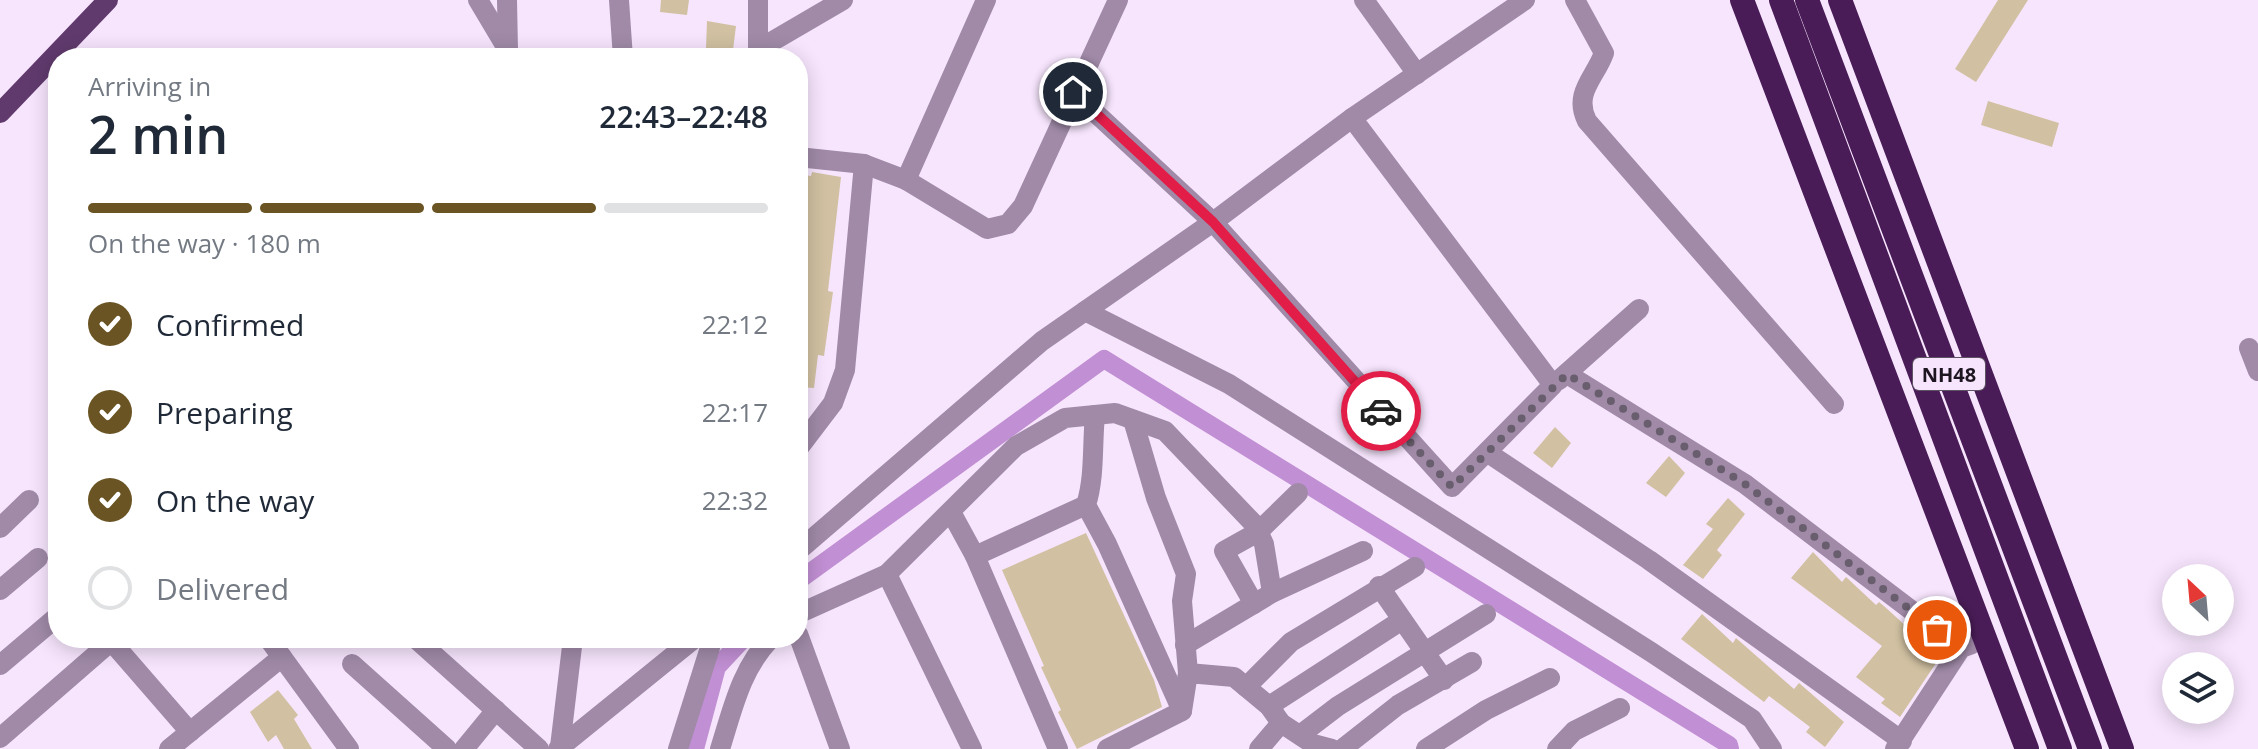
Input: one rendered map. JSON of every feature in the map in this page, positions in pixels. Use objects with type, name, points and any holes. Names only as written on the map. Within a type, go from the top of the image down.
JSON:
[{"type":"highway","points":[[1742,0],[1987,637],[2027,749]]},
{"type":"highway","name":"NH48","points":[[1781,0],[2060,749]]},
{"type":"highway","name":"NH48","points":[[1807,0],[2090,749]]},
{"type":"highway","points":[[1840,0],[2122,749]]},
{"type":"main road","points":[[62,48],[108,0]]},
{"type":"main road","points":[[0,113],[48,63]]},
{"type":"street","points":[[478,0],[505,48]]},
{"type":"street","points":[[507,0],[509,48]]},
{"type":"street","points":[[619,0],[622,48]]},
{"type":"street","points":[[758,0],[758,48]]},
{"type":"street","points":[[766,48],[843,0]]},
{"type":"street","points":[[906,180],[986,0]]},
{"type":"street","points":[[808,158],[864,164],[906,180],[987,229],[1008,224],[1023,206],[1118,0]]},
{"type":"street","points":[[1364,0],[1417,74]]},
{"type":"street","points":[[1575,0],[1604,53],[1580,102],[1587,121],[1834,404]]},
{"type":"street","points":[[808,535],[1042,341],[1213,222],[1352,118],[1517,2]]},
{"type":"street","points":[[1073,92],[1213,222],[1452,487]]},
{"type":"street","points":[[1352,118],[1560,380],[1745,484],[1961,648]]},
{"type":"street","points":[[808,436],[833,403],[845,370],[864,164]]},
{"type":"street","points":[[1444,521],[1452,487],[1462,474],[1639,309]]},
{"type":"street","points":[[1085,311],[1229,384],[1444,521],[1752,719],[1772,749]]},
{"type":"street","points":[[2249,348],[2258,371]]},
{"type":"street","points":[[808,610],[887,574],[1016,446],[1065,418],[1115,413],[1165,431],[1258,532],[1264,544],[1272,593]]},
{"type":"street","points":[[1095,415],[1090,461],[1092,486],[1086,505],[1107,544],[1182,711]]},
{"type":"street","points":[[1133,420],[1156,498],[1186,574],[1182,601],[1188,673],[1182,711]]},
{"type":"street","points":[[1488,453],[1649,560],[1899,745],[1961,648],[1987,637]]},
{"type":"street","points":[[1254,604],[1224,551],[1258,532],[1298,493]]},
{"type":"street","points":[[0,528],[29,500]]},
{"type":"street","points":[[975,556],[1086,505]]},
{"type":"street","points":[[951,512],[975,556],[1058,749]]},
{"type":"street","points":[[1185,645],[1272,593],[1363,551]]},
{"type":"street","points":[[0,590],[38,558]]},
{"type":"street","points":[[1246,687],[1291,642],[1415,567]]},
{"type":"street","points":[[887,574],[972,749]]},
{"type":"street","points":[[1379,586],[1444,680]]},
{"type":"street","points":[[1300,735],[1338,706],[1486,614]]},
{"type":"street","points":[[1259,749],[1275,714],[1402,620]]},
{"type":"street","points":[[0,665],[48,624]]},
{"type":"street","points":[[0,738],[104,648]]},
{"type":"street","points":[[120,648],[190,732]]},
{"type":"street","points":[[275,648],[348,748]]},
{"type":"street","points":[[426,648],[496,710],[552,748]]},
{"type":"street","points":[[552,748],[571,648]]},
{"type":"street","points":[[552,748],[682,648]]},
{"type":"street","points":[[678,749],[710,648]]},
{"type":"street","points":[[720,749],[740,684],[753,656],[761,648]]},
{"type":"street","points":[[803,648],[840,749]]},
{"type":"street","points":[[169,749],[282,657]]},
{"type":"street","points":[[1342,749],[1398,705],[1472,662]]},
{"type":"street","points":[[352,664],[447,749]]},
{"type":"street","points":[[1188,673],[1234,677],[1300,735],[1313,744],[1332,749]]},
{"type":"street","points":[[1426,749],[1486,710],[1550,678]]},
{"type":"street","points":[[1557,749],[1574,731],[1620,708]]},
{"type":"street","points":[[464,749],[496,710]]},
{"type":"street","points":[[1107,749],[1182,711]]},
{"type":"building","points":[[661,0],[689,0],[687,15],[660,12]]},
{"type":"building","points":[[1998,0],[2028,0],[1976,82],[1955,69]]},
{"type":"building","points":[[707,21],[736,26],[733,48],[706,48]]},
{"type":"building","points":[[1988,101],[2059,123],[2052,147],[1981,125]]},
{"type":"building","points":[[812,172],[841,177],[828,291],[833,292],[824,356],[818,355],[814,388],[808,388],[808,176]]},
{"type":"building","points":[[1555,427],[1571,443],[1552,468],[1533,453]]},
{"type":"building","points":[[1669,456],[1685,473],[1666,497],[1646,483]]},
{"type":"building","points":[[1728,498],[1745,514],[1717,550],[1722,555],[1703,579],[1683,565],[1713,529],[1706,524]]},
{"type":"building","points":[[1086,533],[1154,680],[1162,707],[1077,749],[1058,712],[1061,710],[1041,667],[1044,666],[1002,570]]},
{"type":"building","points":[[1813,552],[1842,582],[1846,577],[1876,605],[1879,602],[1940,657],[1900,717],[1881,703],[1885,699],[1856,677],[1882,646],[1791,578]]},
{"type":"building","points":[[1702,614],[1733,643],[1736,638],[1794,689],[1799,683],[1844,722],[1825,747],[1806,732],[1810,727],[1769,696],[1764,702],[1681,639]]},
{"type":"building","points":[[278,690],[298,715],[294,719],[312,749],[284,749],[276,735],[268,742],[250,712]]},
{"type":"waterway","points":[[808,574],[1104,359],[1729,745],[1730,749]]},
{"type":"waterway","points":[[695,749],[717,667],[735,648]]},
{"type":"way so far","points":[[1381,411],[1452,487],[1567,374],[1745,484],[1937,630]]},
{"type":"route","points":[[1073,92],[1213,222],[1381,411]]}]
